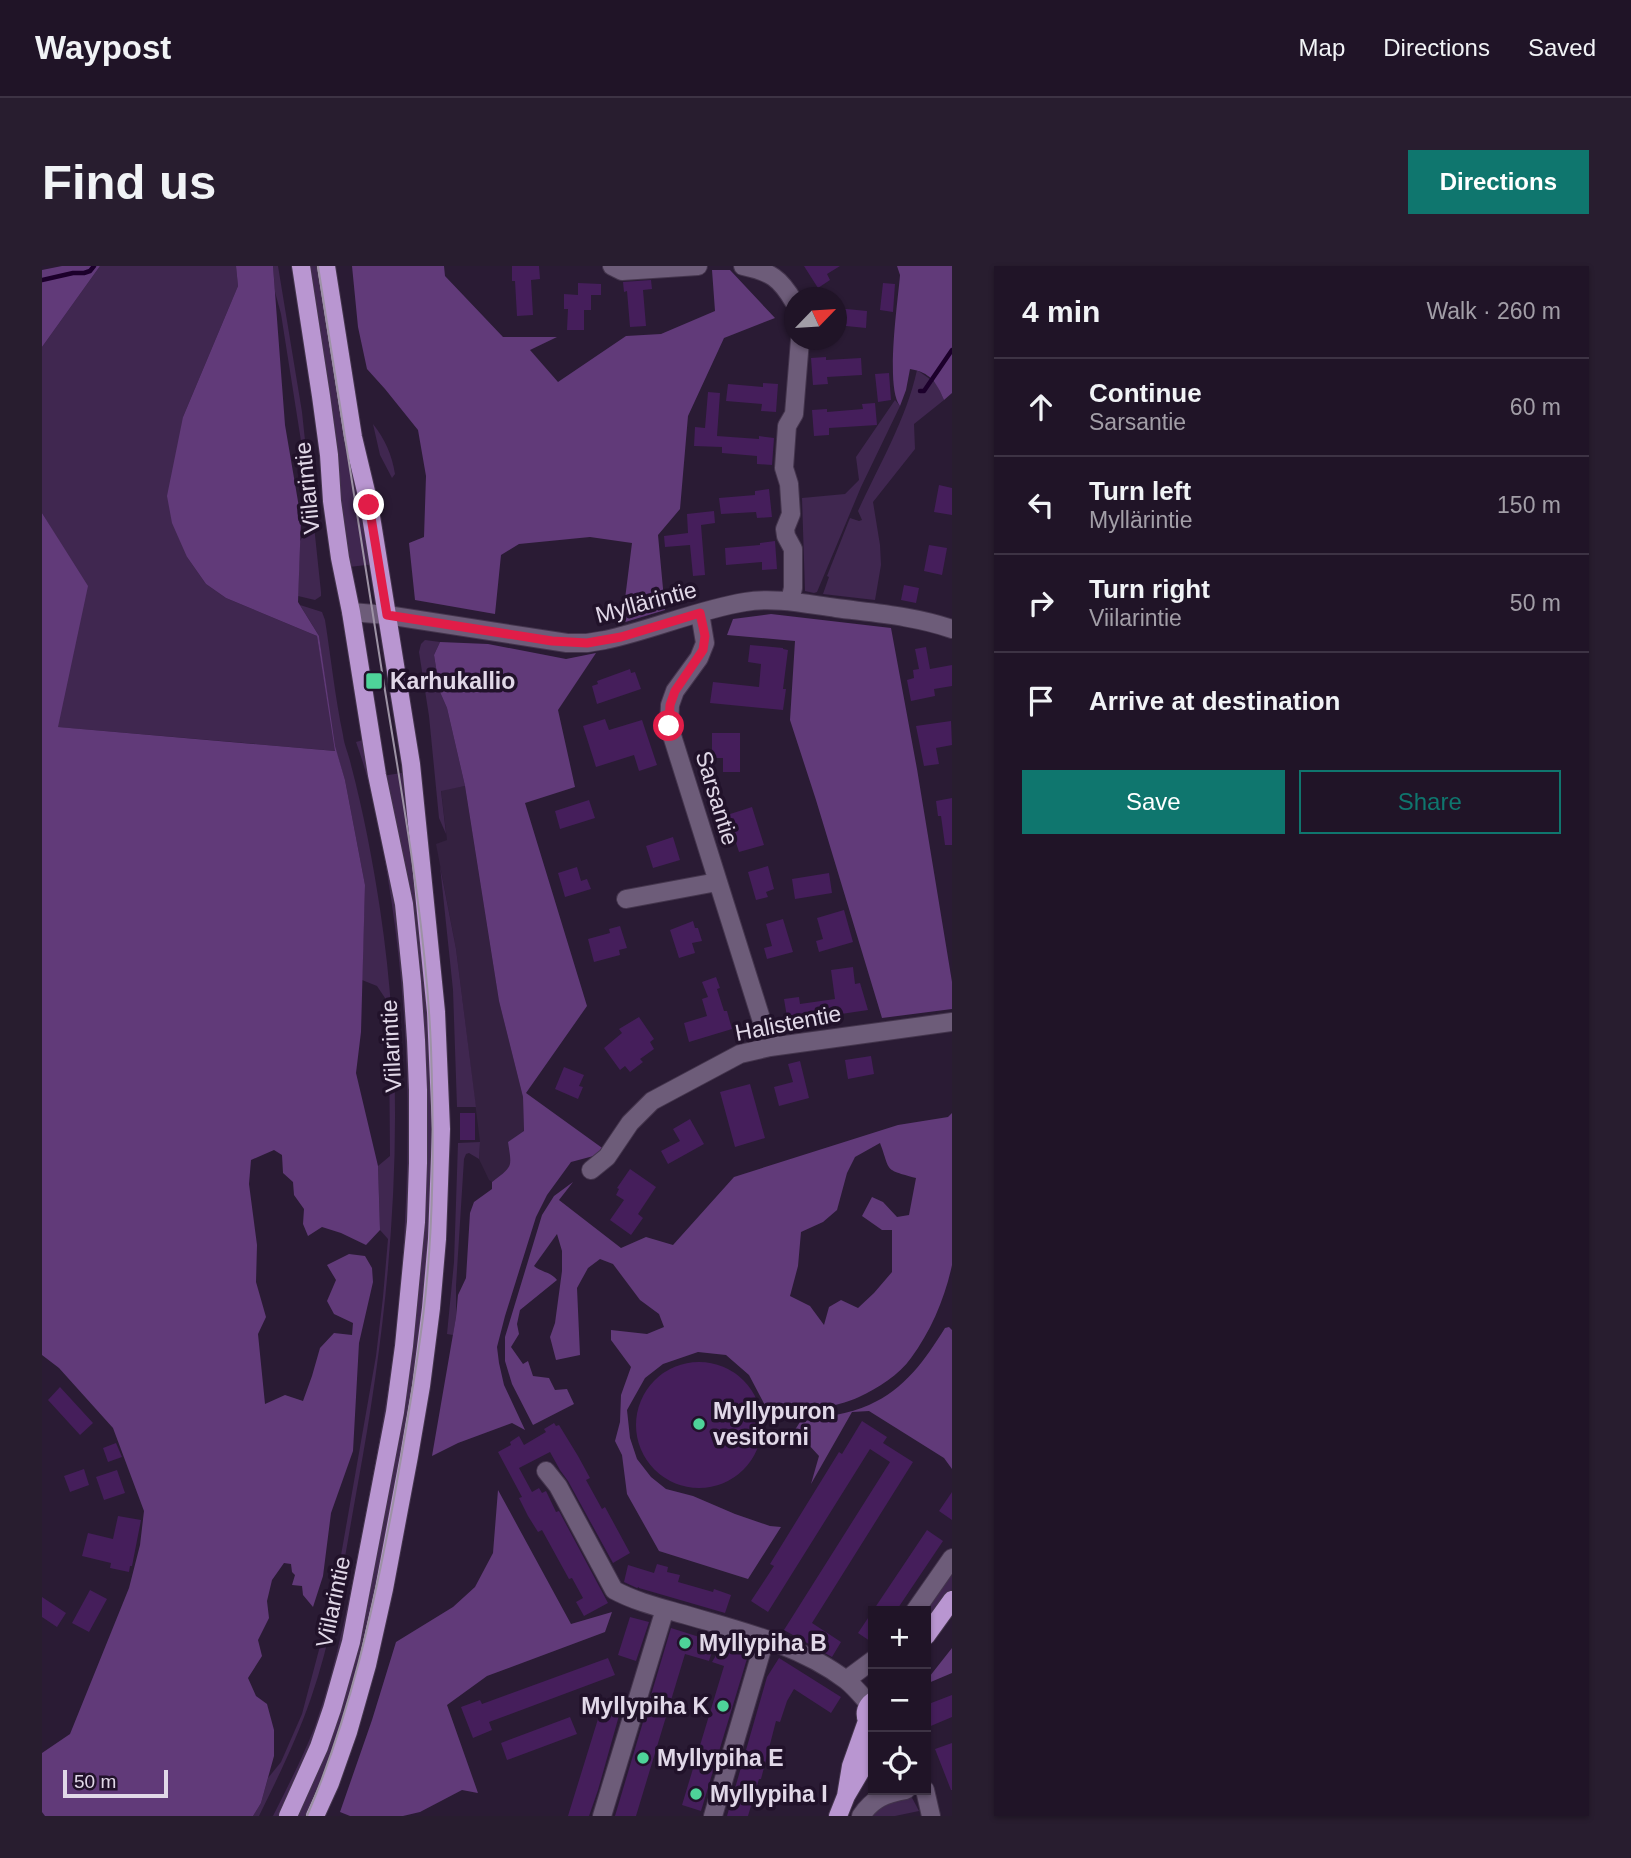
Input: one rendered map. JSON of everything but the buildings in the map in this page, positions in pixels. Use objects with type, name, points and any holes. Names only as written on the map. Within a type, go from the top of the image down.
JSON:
[{"type":"main road","name":"Viilarintie","points":[[288,1816],[319,1747],[351,1642],[395,1412],[416,1222],[418,1090],[404,904],[377,775],[331,501],[324,419],[301,266]]},
{"type":"main road","name":"Viilarintie","points":[[315,1816],[348,1732],[384,1589],[421,1385],[431,1308],[441,1129],[436,1012],[411,764],[369,505],[353,437],[326,266]]},
{"type":"main road","points":[[931,1629],[952,1600]]},
{"type":"main road","points":[[846,1796],[851,1766],[868,1721]]},
{"type":"main road","points":[[838,1816],[846,1796],[868,1759]]},
{"type":"street","points":[[612,266],[622,271],[698,266]]},
{"type":"street","points":[[743,266],[762,271],[786,287]]},
{"type":"street","points":[[790,601],[793,588],[793,550],[785,529],[791,514],[784,457],[788,426],[794,414],[799,350]]},
{"type":"street","name":"Myllärintie","points":[[351,612],[387,615],[552,641],[587,643],[621,637],[700,613],[762,600],[790,601],[916,619],[952,629]]},
{"type":"street","name":"Sarsantie","points":[[700,613],[705,636],[703,650],[675,691],[670,705],[669,726],[770,1047]]},
{"type":"street","name":"Sarsantie","points":[[626,899],[717,882]]},
{"type":"street","name":"Halistentie","points":[[591,1170],[607,1157],[631,1123],[652,1101],[740,1054],[770,1047],[952,1021]]},
{"type":"street","points":[[546,1471],[558,1486],[614,1590],[625,1596],[788,1648],[846,1680],[868,1709]]},
{"type":"street","points":[[918,1606],[952,1558]]},
{"type":"street","points":[[602,1816],[665,1609]]},
{"type":"street","points":[[713,1816],[765,1639]]},
{"type":"street","points":[[846,1680],[868,1664]]},
{"type":"street","points":[[861,1816],[869,1805],[889,1795]]},
{"type":"street","points":[[926,1795],[931,1816]]},
{"type":"shaded area","points":[[62,266],[100,266],[42,347],[42,270]]},
{"type":"shaded area","points":[[100,266],[236,266],[238,286],[183,417],[187,557],[206,584],[226,598],[317,636],[329,709],[319,636],[300,605],[322,612],[344,739],[371,855],[389,981],[394,1053],[393,1196],[388,1268],[370,1412],[327,1645],[300,1728],[259,1816],[253,1816],[261,1803],[268,1778],[281,1762],[302,1714],[320,1646],[340,1561],[376,1356],[388,1239],[380,1230],[378,1166],[390,1156],[389,1031],[385,998],[377,986],[362,980],[365,885],[345,780],[336,751],[57,727],[87,587],[42,513],[42,347]]},
{"type":"shaded area","points":[[236,266],[273,266],[285,425],[301,519],[298,602],[319,636],[335,746],[345,780],[365,885],[361,1032],[356,1073],[378,1166],[380,1230],[366,1245],[322,1227],[308,1236],[303,1224],[304,1209],[294,1195],[293,1182],[283,1173],[282,1155],[274,1150],[251,1160],[249,1184],[257,1245],[256,1282],[266,1317],[258,1334],[265,1404],[285,1395],[303,1401],[320,1348],[334,1333],[352,1335],[353,1323],[334,1314],[327,1301],[336,1280],[327,1265],[349,1254],[365,1256],[372,1268],[373,1282],[359,1343],[353,1451],[331,1513],[323,1576],[313,1607],[303,1595],[302,1586],[292,1585],[295,1575],[291,1564],[284,1563],[272,1580],[267,1601],[269,1618],[258,1640],[262,1656],[248,1678],[256,1696],[267,1704],[274,1730],[274,1756],[261,1803],[253,1816],[45,1816],[42,1812],[42,1753],[70,1734],[129,1588],[140,1545],[144,1511],[113,1428],[59,1368],[42,1355],[42,513],[88,586],[58,727],[335,751],[317,636],[226,598],[206,584],[187,557],[172,523],[167,496],[183,417],[238,286]]},
{"type":"shaded area","points":[[273,266],[278,266],[302,412],[321,592],[321,596],[315,600],[298,596],[300,541],[310,525],[301,441],[281,314],[275,292]]},
{"type":"shaded area","points":[[306,266],[322,266],[375,564],[349,567]]},
{"type":"shaded area","points":[[352,266],[444,266],[445,276],[503,337],[557,337],[530,350],[558,382],[626,336],[661,334],[715,311],[712,270],[730,270],[775,318],[724,338],[688,416],[680,509],[658,535],[665,610],[622,623],[632,543],[590,537],[519,544],[501,555],[495,614],[415,600],[409,543],[424,537],[426,476],[418,430],[367,369],[358,327]]},
{"type":"shaded area","points":[[897,266],[952,266],[952,393],[944,400],[932,379],[910,369],[900,406],[896,396],[893,363],[900,275]]},
{"type":"shaded area","points":[[917,370],[937,384],[944,400],[914,424],[915,449],[873,502],[881,565],[875,600],[823,594],[829,577],[827,576],[850,518],[862,520],[858,511],[899,424]]},
{"type":"shaded area","points":[[895,400],[900,406],[861,487],[817,592],[805,591],[802,498],[845,494],[859,480],[856,457]]},
{"type":"shaded area","points":[[373,424],[390,454],[395,474],[392,478],[380,455]]},
{"type":"shaded area","points":[[771,614],[891,628],[952,982],[952,1009],[882,1018],[790,720],[795,641],[727,635],[733,619]]},
{"type":"shaded area","points":[[425,640],[440,642],[434,655],[440,692],[447,708],[465,786],[441,791],[446,834],[439,818],[429,716],[419,652]]},
{"type":"shaded area","points":[[440,642],[488,644],[566,659],[596,653],[558,710],[575,787],[525,803],[587,1006],[526,1093],[605,1150],[601,1154],[571,1162],[547,1195],[536,1217],[505,1316],[497,1347],[499,1363],[504,1385],[525,1430],[512,1423],[458,1443],[432,1456],[458,1295],[466,1278],[470,1213],[474,1202],[492,1189],[492,1182],[509,1166],[508,1142],[524,1131],[523,1097],[499,1001],[465,786],[447,708],[440,692],[434,655]]},
{"type":"shaded area","points":[[363,740],[398,901],[410,1023],[413,1189],[393,1397],[332,1693],[281,1816],[273,1816],[315,1726],[339,1643],[383,1420],[401,1283],[408,1118],[403,1007],[391,898],[381,839],[373,799],[356,742]]},
{"type":"shaded area","points":[[408,772],[436,1065],[428,1309],[372,1630],[312,1816],[297,1816],[349,1669],[423,1161],[382,776]]},
{"type":"shaded area","points":[[465,786],[499,1001],[523,1097],[524,1132],[509,1169],[492,1182],[479,1159],[480,1142],[456,949],[436,844],[447,840],[441,790]]},
{"type":"shaded area","points":[[440,866],[456,949],[476,1107],[457,1107],[453,990]]},
{"type":"shaded area","points":[[952,1113],[952,1265],[931,1325],[911,1358],[894,1375],[873,1390],[850,1401],[770,1415],[749,1375],[726,1355],[698,1352],[663,1364],[645,1378],[627,1410],[630,1438],[637,1459],[651,1477],[666,1489],[693,1496],[770,1526],[781,1527],[748,1579],[659,1551],[627,1494],[622,1455],[615,1441],[620,1422],[621,1395],[631,1367],[611,1340],[611,1330],[647,1334],[664,1327],[659,1314],[640,1300],[613,1264],[600,1259],[588,1268],[577,1288],[580,1355],[556,1360],[550,1337],[555,1323],[562,1271],[562,1251],[557,1234],[534,1266],[557,1280],[520,1310],[517,1324],[519,1334],[511,1347],[523,1364],[528,1361],[533,1376],[549,1378],[555,1390],[567,1389],[574,1404],[533,1425],[512,1384],[505,1361],[505,1337],[542,1215],[554,1196],[573,1182],[559,1200],[621,1248],[646,1237],[673,1245],[734,1177],[898,1125],[948,1117]],"holes":[[[880,1143],[893,1171],[916,1178],[909,1215],[897,1217],[883,1202],[872,1197],[862,1216],[882,1230],[892,1230],[892,1272],[858,1308],[841,1300],[829,1307],[824,1325],[810,1306],[790,1296],[798,1266],[801,1232],[823,1222],[837,1210],[847,1173],[855,1157]]]},
{"type":"shaded area","points":[[480,1142],[479,1159],[469,1153],[464,1159],[453,1335],[447,1334],[454,1262],[458,1143]]},
{"type":"shaded area","points":[[945,1328],[952,1330],[952,1469],[944,1458],[869,1411],[852,1412],[811,1484],[819,1456],[808,1444],[798,1441],[793,1433],[800,1422],[853,1411],[893,1391],[913,1372]]},
{"type":"shaded area","points":[[498,1490],[571,1624],[612,1612],[605,1632],[487,1676],[447,1705],[478,1793],[462,1790],[420,1812],[403,1816],[350,1816],[340,1812],[396,1642],[453,1607],[475,1587],[493,1553]]},
{"type":"shaded area","points":[[952,1567],[952,1590],[931,1616],[931,1606],[925,1606]]},
{"type":"shaded area","points":[[952,1648],[952,1673],[931,1682],[931,1675]]},
{"type":"shaded area","points":[[911,1795],[919,1811],[895,1816],[870,1816],[871,1806]]},
{"type":"waterway","points":[[42,280],[84,273],[94,266]]},
{"type":"waterway","points":[[920,391],[924,391],[952,350]]},
{"type":"tram line","points":[[307,1816],[336,1740],[359,1663],[393,1504],[423,1317],[433,1149],[431,1048],[419,907],[318,266]]},
{"type":"place","name":"Karhukallio","points":[[374,681]]},
{"type":"place","name":"Myllypuron vesitorni","points":[[699,1424]]},
{"type":"place","name":"Myllypiha B","points":[[685,1643]]},
{"type":"place","name":"Myllypiha K","points":[[723,1706]]},
{"type":"place","name":"Myllypiha E","points":[[643,1758]]},
{"type":"place","name":"Myllypiha I","points":[[696,1794]]},
{"type":"route","points":[[369,505],[387,615],[552,641],[587,643],[621,637],[700,613],[705,643],[699,658],[675,691],[670,705],[669,726]]}]
